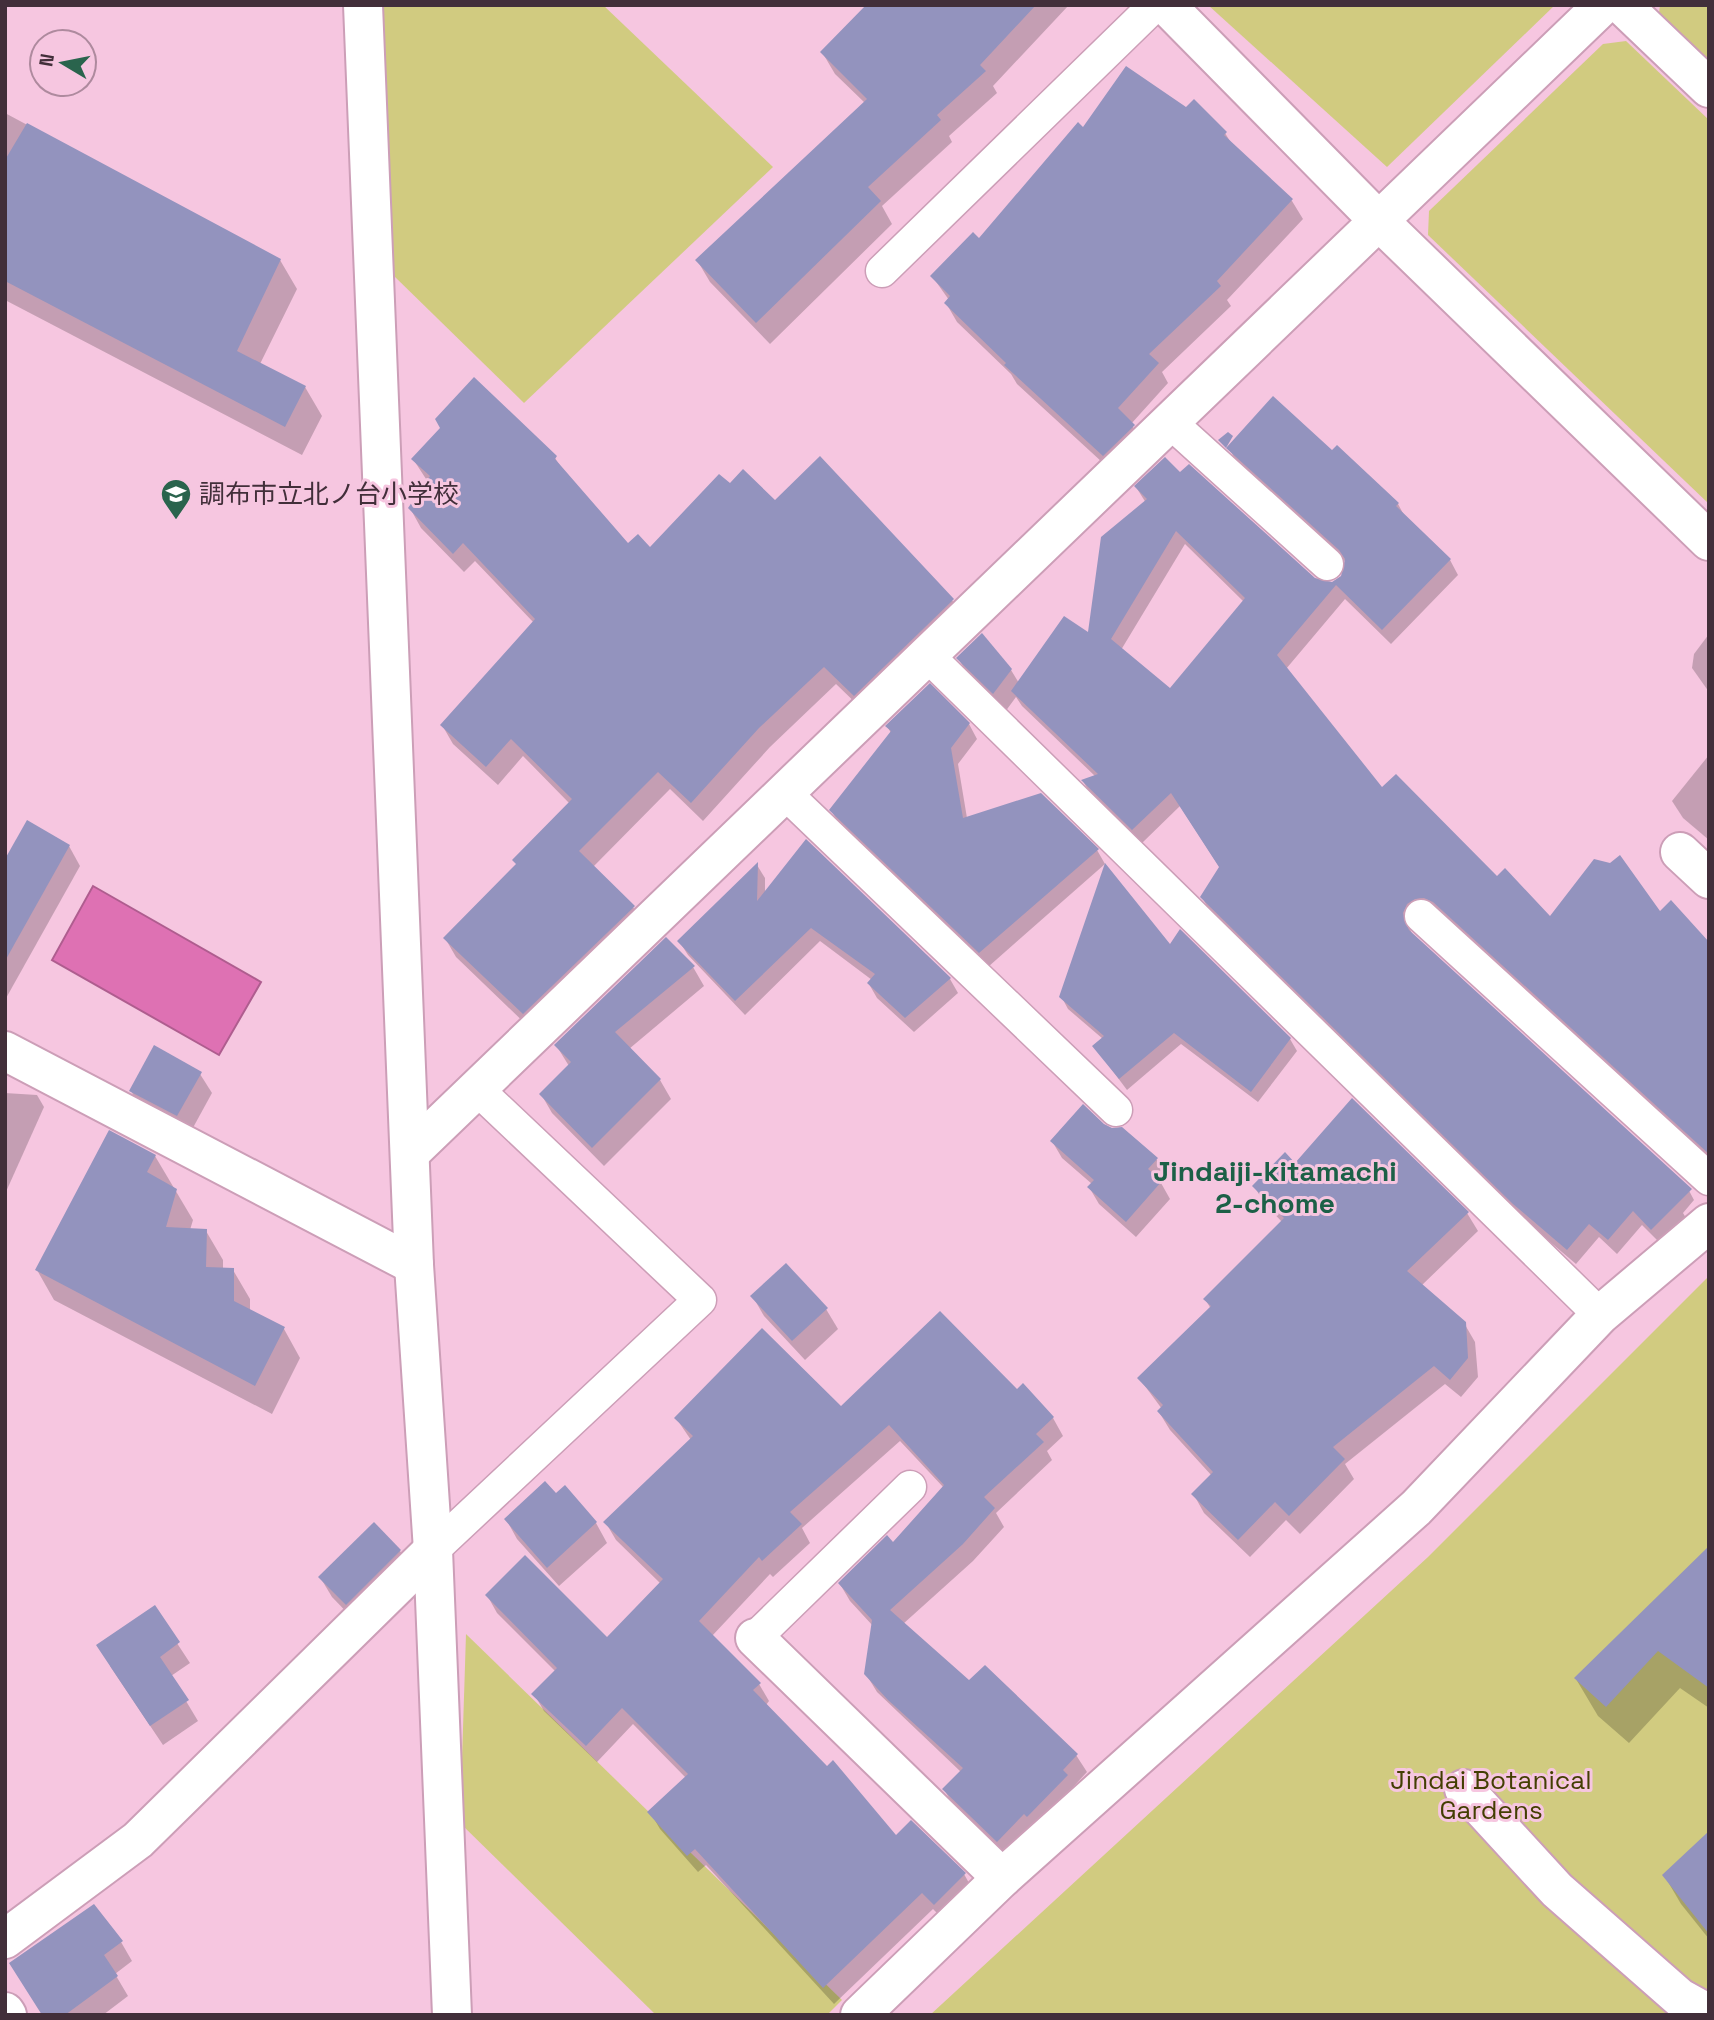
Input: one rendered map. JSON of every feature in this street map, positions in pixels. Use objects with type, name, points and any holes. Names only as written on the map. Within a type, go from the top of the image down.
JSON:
[{"type":"street","points":[[362,5],[414,1265],[433,1550],[452,2015]]},
{"type":"street","points":[[1166,5],[1379,221],[1709,541]]},
{"type":"street","points":[[411,1153],[1603,5]]},
{"type":"street","points":[[1622,5],[1709,88]]},
{"type":"street","points":[[1680,852],[1709,879]]},
{"type":"street","points":[[5,1051],[414,1265]]},
{"type":"street","points":[[860,2015],[1002,1878],[1416,1508],[1601,1315],[1709,1223]]},
{"type":"street","points":[[5,1939],[138,1840],[433,1550]]},
{"type":"street","points":[[755,1638],[1002,1878]]},
{"type":"street","points":[[1464,1789],[1556,1890],[1681,1998],[1709,2014]]},
{"type":"lane","points":[[881,271],[1154,5]]},
{"type":"lane","points":[[1170,422],[1327,564]]},
{"type":"lane","points":[[928,656],[1601,1315]]},
{"type":"lane","points":[[785,793],[1116,1110]]},
{"type":"lane","points":[[1422,916],[1709,1179]]},
{"type":"lane","points":[[433,1550],[700,1300],[477,1089]]},
{"type":"lane","points":[[755,1638],[910,1487]]},
{"type":"green space","points":[[380,5],[603,5],[773,167],[524,403],[394,276]]},
{"type":"green space","points":[[1208,5],[1555,5],[1387,167]]},
{"type":"green space","points":[[1660,5],[1709,5],[1709,60],[1659,13]]},
{"type":"green space","points":[[1626,41],[1709,120],[1709,504],[1428,235],[1429,211],[1603,44]]},
{"type":"green space","name":"Jindai Botanical Gardens","points":[[1709,1276],[1709,2015],[930,2015],[1428,1557]]},
{"type":"green space","points":[[466,1634],[842,2000],[827,2015],[656,2015],[460,1823]]},
{"type":"shaded area","points":[[93,886],[261,982],[219,1055],[52,960]]},
{"type":"building","points":[[866,5],[1036,5],[980,65],[986,71],[937,115],[941,120],[868,187],[881,201],[756,323],[695,260],[867,99],[820,52]]},
{"type":"building","points":[[1126,66],[1186,107],[1194,99],[1227,132],[1224,135],[1293,199],[1217,281],[1221,286],[1149,354],[1159,363],[1118,408],[1135,425],[1103,456],[1004,365],[1006,363],[944,303],[950,296],[930,276],[973,232],[979,238],[1078,122],[1083,127]]},
{"type":"building","points":[[27,123],[281,259],[237,351],[306,386],[285,427],[5,281],[5,160]]},
{"type":"building","points":[[474,377],[557,456],[555,459],[628,543],[638,534],[650,547],[719,474],[730,483],[743,469],[775,500],[820,456],[954,599],[854,696],[824,667],[759,728],[691,803],[658,772],[579,851],[635,906],[523,1014],[443,938],[516,864],[512,860],[572,799],[511,739],[486,767],[440,725],[535,619],[463,543],[453,554],[408,508],[430,476],[411,459],[440,428],[435,419]]},
{"type":"building","points":[[1273,396],[1332,450],[1337,445],[1399,503],[1396,506],[1451,559],[1382,630],[1336,585],[1277,655],[1382,787],[1396,774],[1497,876],[1505,868],[1550,916],[1594,859],[1610,863],[1620,855],[1660,911],[1671,900],[1709,942],[1709,1154],[1433,902],[1424,898],[1415,899],[1407,904],[1403,913],[1409,930],[1692,1189],[1651,1230],[1633,1211],[1608,1240],[1589,1224],[1567,1250],[1513,1204],[1200,897],[1219,867],[1171,793],[1132,830],[1081,780],[1098,774],[1011,691],[1064,616],[1088,632],[1101,537],[1147,499],[1134,486],[1165,457],[1180,472],[1189,464],[1315,578],[1332,582],[1341,576],[1345,559],[1339,550],[1226,448]],"holes":[[[1176,531],[1245,598],[1170,688],[1111,639]]]},
{"type":"building","points":[[1228,432],[1233,436],[1226,448],[1218,440]]},
{"type":"building","points":[[982,633],[1012,669],[993,694],[956,658]]},
{"type":"building","points":[[930,683],[970,723],[951,748],[963,818],[1041,793],[1099,849],[979,953],[829,810],[891,731],[885,726]]},
{"type":"building","points":[[27,820],[70,845],[5,961],[5,859]]},
{"type":"building","points":[[806,839],[951,978],[905,1018],[867,983],[875,974],[811,928],[735,1001],[677,941],[758,862],[757,901]]},
{"type":"building","points":[[1105,863],[1170,944],[1180,929],[1291,1038],[1251,1092],[1174,1033],[1119,1079],[1092,1046],[1104,1036],[1059,997]]},
{"type":"building","points":[[666,937],[695,966],[615,1032],[661,1079],[592,1148],[539,1094],[571,1062],[554,1045]]},
{"type":"building","points":[[154,1045],[202,1072],[177,1116],[129,1091]]},
{"type":"building","points":[[1352,1098],[1469,1212],[1407,1271],[1466,1322],[1468,1358],[1450,1380],[1434,1366],[1333,1447],[1345,1459],[1289,1516],[1275,1502],[1238,1540],[1191,1494],[1213,1472],[1157,1411],[1163,1405],[1137,1378],[1211,1306],[1203,1299],[1284,1218],[1252,1186],[1285,1152],[1295,1163]]},
{"type":"building","points":[[1083,1104],[1104,1124],[1112,1128],[1122,1127],[1158,1158],[1148,1169],[1162,1181],[1126,1222],[1087,1187],[1094,1180],[1050,1141]]},
{"type":"building","points":[[109,1130],[156,1155],[147,1172],[177,1189],[166,1227],[207,1229],[206,1267],[234,1268],[234,1301],[285,1327],[255,1386],[35,1270]]},
{"type":"building","points":[[786,1263],[828,1308],[792,1341],[750,1296]]},
{"type":"building","points":[[940,1311],[1017,1389],[1023,1383],[1054,1417],[1036,1434],[1044,1442],[984,1497],[995,1508],[963,1544],[890,1610],[969,1680],[985,1665],[1078,1754],[1063,1770],[1068,1775],[1027,1817],[1024,1814],[997,1842],[942,1789],[963,1768],[888,1700],[864,1674],[872,1620],[838,1583],[887,1535],[893,1542],[944,1485],[889,1425],[790,1512],[802,1524],[762,1561],[759,1557],[699,1621],[761,1683],[753,1690],[827,1766],[833,1760],[896,1835],[911,1820],[966,1873],[934,1905],[922,1893],[823,1988],[695,1849],[687,1856],[647,1812],[688,1774],[622,1708],[586,1746],[531,1694],[557,1668],[485,1595],[525,1555],[607,1637],[663,1579],[603,1522],[693,1436],[674,1418],[762,1328],[841,1406]]},
{"type":"building","points":[[545,1481],[556,1493],[565,1485],[597,1522],[547,1568],[504,1519]]},
{"type":"building","points":[[374,1522],[401,1550],[346,1605],[318,1577]]},
{"type":"building","points":[[1709,1546],[1709,1688],[1658,1651],[1606,1707],[1574,1678]]},
{"type":"building","points":[[155,1605],[180,1642],[160,1657],[189,1700],[150,1726],[96,1645]]},
{"type":"building","points":[[1709,1831],[1709,1934],[1662,1875]]},
{"type":"building","points":[[94,1904],[123,1941],[104,1955],[118,1976],[65,2015],[42,2015],[9,1963]]},
{"type":"place","name":"調布市立北ノ台小学校","points":[[176,521]]},
{"type":"district","name":"Jindaiji-kitamachi 2-chome","points":[[1275,1187]]}]
